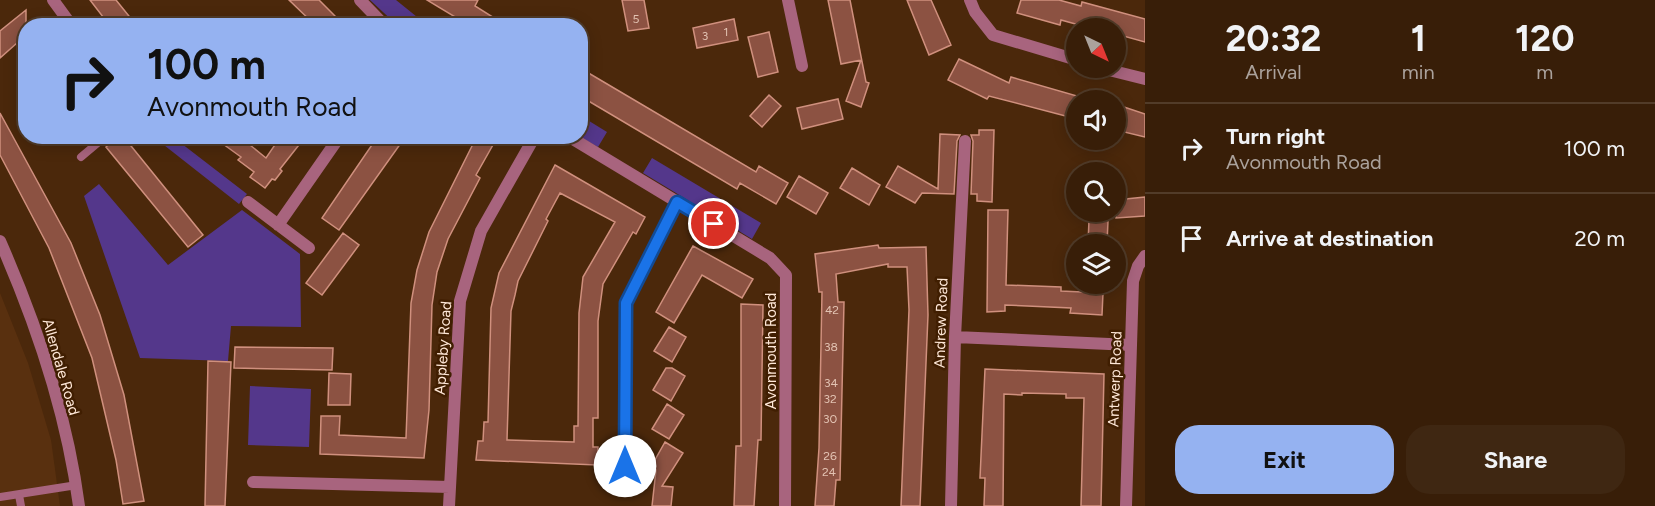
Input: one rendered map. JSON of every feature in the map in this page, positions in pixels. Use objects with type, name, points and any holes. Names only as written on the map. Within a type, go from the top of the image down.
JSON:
[{"type":"street","points":[[53,0],[66,18]]},
{"type":"street","points":[[360,0],[378,18]]},
{"type":"street","points":[[788,0],[802,66]]},
{"type":"street","points":[[970,0],[975,12],[993,35],[1066,57]]},
{"type":"street","points":[[1126,74],[1145,79]]},
{"type":"street","name":"Andrew Road","points":[[951,506],[955,337],[965,141]]},
{"type":"street","points":[[278,225],[334,144]]},
{"type":"street","name":"Appleby Road","points":[[448,506],[460,301],[481,231],[531,144]]},
{"type":"street","name":"Avonmouth Road","points":[[581,144],[770,258],[786,275],[785,506]]},
{"type":"street","points":[[248,202],[309,248]]},
{"type":"street","points":[[624,489],[626,303],[677,202]]},
{"type":"street","name":"Allendale Road","points":[[0,241],[24,295],[50,374],[79,506]]},
{"type":"street","name":"Antwerp Road","points":[[1126,506],[1133,281],[1138,266],[1145,256]]},
{"type":"street","points":[[955,337],[1131,345]]},
{"type":"street","points":[[253,482],[450,487]]},
{"type":"lane","points":[[81,157],[96,144]]},
{"type":"lane","points":[[0,497],[76,486]]},
{"type":"lane","points":[[19,495],[21,506]]},
{"type":"shaded area","points":[[370,0],[396,0],[418,18],[389,18]]},
{"type":"shaded area","points":[[588,120],[607,132],[598,147],[588,141]]},
{"type":"shaded area","points":[[163,144],[182,144],[247,194],[239,204]]},
{"type":"shaded area","points":[[652,158],[761,223],[752,239],[643,173]]},
{"type":"shaded area","points":[[99,184],[168,265],[242,210],[300,254],[301,327],[231,326],[228,361],[140,358],[84,196]]},
{"type":"shaded area","points":[[0,293],[28,363],[51,440],[60,506],[0,506]]},
{"type":"shaded area","points":[[250,386],[311,389],[309,447],[248,445]]},
{"type":"building","points":[[90,0],[116,0],[131,18],[104,18]]},
{"type":"building","points":[[289,0],[319,0],[335,16],[333,18],[308,18]]},
{"type":"building","points":[[427,0],[478,0],[475,6],[494,18],[457,18]]},
{"type":"building","points":[[622,0],[644,0],[649,28],[628,31]]},
{"type":"building","points":[[828,0],[850,0],[866,82],[869,83],[861,107],[846,101],[861,60],[841,64]]},
{"type":"building","points":[[907,0],[931,0],[951,45],[929,55]]},
{"type":"building","points":[[1021,0],[1059,0],[1081,6],[1082,2],[1145,19],[1145,42],[1126,37],[1126,18],[1066,18],[1066,21],[1061,20],[1060,25],[1017,13]]},
{"type":"building","points":[[26,10],[26,18],[18,18],[18,44],[0,58],[0,31]]},
{"type":"building","points":[[734,19],[738,40],[697,48],[693,28]]},
{"type":"building","points":[[769,32],[778,72],[758,77],[748,37]]},
{"type":"building","points":[[959,59],[1009,83],[1011,77],[1066,93],[1066,116],[989,96],[987,99],[948,80]]},
{"type":"building","points":[[588,73],[756,172],[759,166],[788,183],[776,204],[740,183],[737,189],[588,101]]},
{"type":"building","points":[[769,95],[781,106],[762,127],[750,116]]},
{"type":"building","points":[[838,99],[843,119],[802,129],[797,108]]},
{"type":"building","points":[[1126,108],[1145,114],[1145,137],[1126,132]]},
{"type":"building","points":[[0,113],[71,243],[100,315],[124,395],[144,501],[123,504],[116,460],[92,358],[49,248],[0,155]]},
{"type":"building","points":[[979,130],[994,130],[992,202],[977,201],[977,194],[971,194],[973,141],[971,135],[979,135]]},
{"type":"building","points":[[940,134],[960,135],[957,141],[954,194],[922,193],[915,203],[886,187],[898,166],[938,189]]},
{"type":"building","points":[[109,144],[129,144],[203,235],[188,247],[106,147]]},
{"type":"building","points":[[223,144],[249,144],[266,158],[276,144],[300,144],[280,169],[282,171],[275,180],[272,179],[265,188],[250,177],[254,172],[238,160],[241,157]]},
{"type":"building","points":[[373,144],[400,144],[339,230],[322,218]]},
{"type":"building","points":[[473,144],[493,144],[476,175],[480,178],[448,239],[437,272],[432,305],[429,410],[424,458],[320,454],[321,416],[340,416],[339,435],[406,438],[411,303],[417,270],[429,232]]},
{"type":"building","points":[[555,165],[645,217],[636,234],[633,232],[603,284],[598,321],[598,418],[593,418],[593,447],[598,447],[597,465],[476,460],[478,441],[483,441],[484,422],[488,422],[491,308],[499,273]],"holes":[[[560,193],[615,222],[583,277],[579,313],[578,426],[574,426],[574,442],[507,440],[511,311],[518,281],[548,221],[546,219]]]},
{"type":"building","points":[[852,168],[880,185],[869,205],[840,188]]},
{"type":"building","points":[[799,176],[828,193],[816,214],[787,197]]},
{"type":"building","points":[[1145,197],[1145,216],[1126,217],[1126,199]]},
{"type":"building","points":[[988,210],[1008,210],[1006,285],[1061,287],[1061,291],[1066,291],[1066,294],[1103,294],[1102,315],[1070,313],[1071,308],[1005,305],[1005,311],[987,312]]},
{"type":"building","points":[[1089,222],[1108,222],[1107,234],[1088,234]]},
{"type":"building","points":[[343,233],[359,245],[322,295],[306,283]]},
{"type":"building","points":[[878,245],[879,248],[926,247],[928,315],[920,506],[901,506],[909,310],[907,267],[888,267],[888,264],[836,274],[838,302],[844,302],[840,480],[836,480],[834,506],[815,506],[819,448],[822,292],[819,292],[815,254]]},
{"type":"building","points":[[693,246],[753,279],[742,298],[702,275],[674,323],[656,312]]},
{"type":"building","points":[[741,304],[763,305],[761,440],[758,440],[754,506],[734,506],[736,446],[741,446]]},
{"type":"building","points":[[669,327],[686,337],[672,362],[654,351]]},
{"type":"building","points":[[235,347],[333,348],[332,370],[234,368]]},
{"type":"building","points":[[208,361],[231,362],[225,506],[205,506]]},
{"type":"building","points":[[666,368],[672,368],[685,376],[671,401],[653,390]]},
{"type":"building","points":[[985,369],[1104,374],[1101,506],[1081,506],[1084,398],[1066,398],[1066,394],[1022,393],[1022,395],[1004,394],[1003,506],[984,506],[985,478],[980,478]]},
{"type":"building","points":[[329,373],[351,374],[350,405],[328,405]]},
{"type":"building","points":[[667,404],[684,415],[669,439],[652,429]]},
{"type":"building","points":[[665,442],[683,453],[662,486],[673,487],[671,506],[652,506],[656,470],[651,467]]},
{"type":"route","points":[[625,466],[626,303],[677,202],[714,224]]}]
